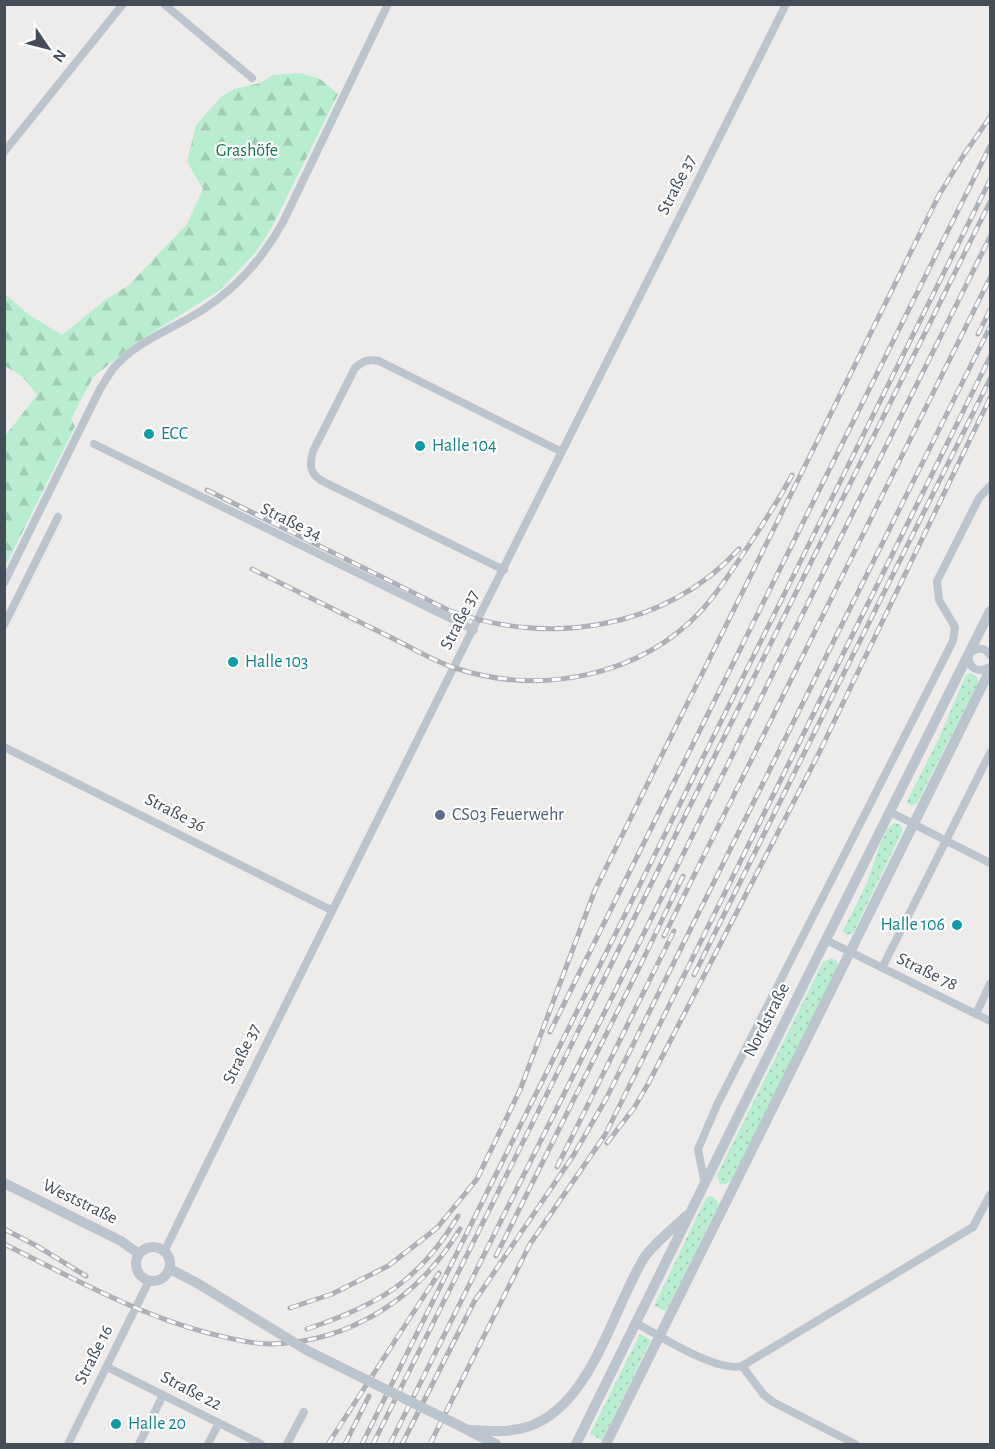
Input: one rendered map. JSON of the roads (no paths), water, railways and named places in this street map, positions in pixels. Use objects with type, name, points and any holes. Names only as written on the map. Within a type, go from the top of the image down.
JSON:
[{"type":"street","points":[[4,152],[123,4]]},
{"type":"street","points":[[164,4],[252,78]]},
{"type":"street","points":[[4,583],[100,389],[113,370],[140,346],[221,297],[251,270],[272,243],[388,4]]},
{"type":"street","name":"Straße 37","points":[[165,1250],[331,910],[474,630],[786,4]]},
{"type":"street","points":[[504,570],[322,482],[312,470],[311,459],[314,451],[355,368],[366,360],[372,360],[562,452]]},
{"type":"street","name":"Straße 34","points":[[94,444],[474,630]]},
{"type":"street","points":[[705,1185],[698,1149],[717,1105],[953,641],[955,627],[939,600],[937,581],[979,498],[990,486]]},
{"type":"street","points":[[4,625],[58,517]]},
{"type":"street","name":"Nordstraße","points":[[580,1443],[636,1323],[990,610]]},
{"type":"street","points":[[990,655],[983,649],[977,648],[968,654],[968,661],[974,669],[979,671],[990,668]]},
{"type":"street","points":[[606,1444],[990,668]]},
{"type":"street","name":"Straße 36","points":[[4,747],[331,910]]},
{"type":"street","points":[[882,968],[990,753]]},
{"type":"street","points":[[890,812],[990,863]]},
{"type":"street","name":"Straße 78","points":[[826,940],[990,1021]]},
{"type":"street","points":[[976,1014],[990,984]]},
{"type":"street","name":"Weststraße","points":[[4,1183],[121,1241],[139,1254]]},
{"type":"street","points":[[636,1323],[713,1363],[735,1369],[973,1227],[990,1195]]},
{"type":"street","points":[[468,1430],[508,1431],[528,1427],[549,1415],[570,1397],[588,1371],[645,1257],[693,1209]]},
{"type":"street","points":[[148,1247],[160,1247],[165,1250],[170,1259],[168,1274],[160,1280],[149,1281],[140,1275],[136,1265],[139,1254],[148,1247]]},
{"type":"street","points":[[170,1269],[308,1351],[496,1444]]},
{"type":"street","name":"Straße 16","points":[[68,1444],[149,1281]]},
{"type":"street","points":[[742,1366],[764,1395],[773,1402],[855,1444]]},
{"type":"street","name":"Straße 22","points":[[107,1367],[261,1444]]},
{"type":"street","points":[[139,1444],[163,1395]]},
{"type":"street","points":[[287,1444],[304,1412]]},
{"type":"street","points":[[208,1444],[219,1423]]},
{"type":"street","points":[[468,1430],[478,1444]]},
{"type":"railway","points":[[290,1308],[332,1294],[388,1266],[437,1228],[477,1179],[520,1090],[595,890],[939,195],[990,117]]},
{"type":"railway","points":[[550,1032],[990,146]]},
{"type":"railway","points":[[362,1444],[990,180]]},
{"type":"railway","points":[[373,1444],[990,202]]},
{"type":"railway","points":[[390,1444],[990,237]]},
{"type":"railway","points":[[664,936],[990,278]]},
{"type":"railway","points":[[978,334],[990,310]]},
{"type":"railway","points":[[402,1444],[474,1302],[573,1156],[606,1099],[990,327]]},
{"type":"railway","points":[[430,1444],[530,1244],[605,1135],[990,357]]},
{"type":"railway","points":[[694,975],[990,379]]},
{"type":"railway","points":[[607,1143],[634,1108],[648,1084],[819,753],[990,398]]},
{"type":"railway","points":[[252,569],[430,658],[455,668],[487,676],[521,680],[554,680],[587,675],[619,665],[649,651],[677,633],[702,610],[720,588],[771,512],[792,475]]},
{"type":"railway","points":[[207,490],[448,610],[486,621],[525,627],[564,628],[603,624],[641,614],[676,598],[709,576],[739,549]]},
{"type":"railway","points":[[496,1256],[683,876]]},
{"type":"railway","points":[[557,1167],[674,931]]},
{"type":"railway","points":[[307,1329],[355,1310],[394,1288],[428,1258],[458,1216]]},
{"type":"railway","points":[[4,1229],[86,1276]]},
{"type":"railway","points":[[4,1244],[104,1294],[155,1316],[208,1333],[247,1342],[271,1344],[330,1335],[378,1313],[406,1293],[430,1270],[460,1229]]},
{"type":"railway","points":[[328,1444],[439,1273]]},
{"type":"railway","points":[[345,1444],[369,1396]]},
{"type":"place","name":"ECC","points":[[149,434]]},
{"type":"place","name":"Halle 104","points":[[420,446]]},
{"type":"place","name":"Halle 103","points":[[233,662]]},
{"type":"place","name":"CS03 Feuerwehr","points":[[440,815]]},
{"type":"place","name":"Halle 106","points":[[957,925]]},
{"type":"place","name":"Halle 20","points":[[116,1424]]},
{"type":"park label","name":"Grashöfe","points":[[247,151]]}]
